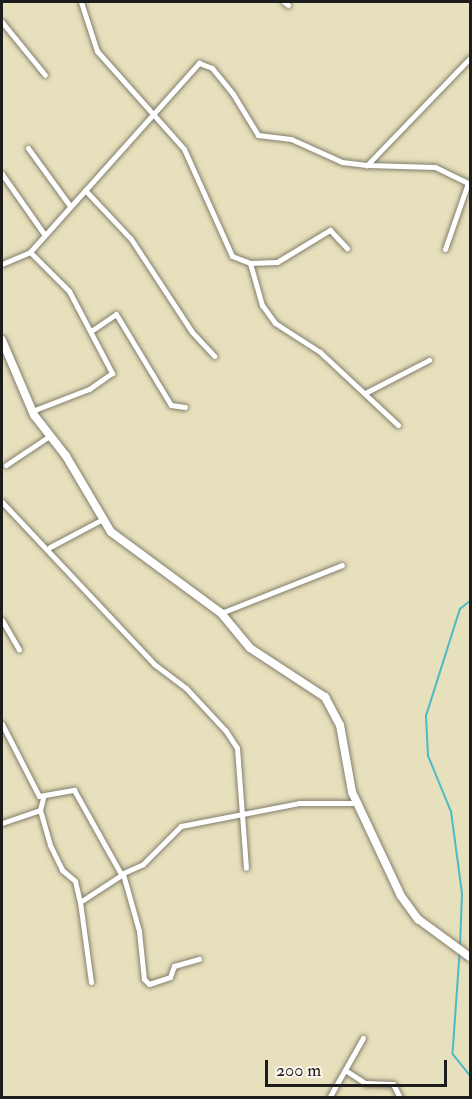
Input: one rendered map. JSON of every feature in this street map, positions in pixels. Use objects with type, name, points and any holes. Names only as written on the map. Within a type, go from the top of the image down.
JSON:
[{"type":"street","points":[[81,2],[97,51],[184,148],[232,256],[250,263],[277,262],[307,248],[330,230],[347,248]]},
{"type":"street","points":[[2,22],[45,75]]},
{"type":"street","points":[[367,165],[471,58]]},
{"type":"street","points":[[2,264],[30,252],[44,234],[204,62],[233,94],[258,135],[291,139],[342,162],[435,167],[469,183],[445,249]]},
{"type":"street","points":[[27,148],[70,206]]},
{"type":"street","points":[[2,174],[44,234]]},
{"type":"street","points":[[85,190],[131,239],[192,332],[214,356]]},
{"type":"street","points":[[30,252],[69,291],[91,331],[111,377],[32,411]]},
{"type":"street","points":[[250,263],[262,305],[275,323],[367,392],[398,425]]},
{"type":"street","points":[[91,331],[116,314],[171,405],[185,407]]},
{"type":"street","points":[[2,340],[32,411],[48,436],[66,456],[100,520],[133,554],[221,613],[250,648],[325,697],[340,724],[356,803],[412,913],[471,957]]},
{"type":"street","points":[[367,392],[429,360]]},
{"type":"street","points":[[6,465],[48,436]]},
{"type":"street","points":[[2,502],[50,548],[154,664],[186,688],[226,731],[237,748],[246,868]]},
{"type":"street","points":[[50,548],[100,520]]},
{"type":"street","points":[[221,613],[342,565]]},
{"type":"street","points":[[2,620],[19,649]]},
{"type":"street","points":[[2,724],[43,798],[40,810],[50,845],[62,870],[75,881],[91,982]]},
{"type":"street","points":[[43,798],[68,787],[74,790],[123,874],[139,932],[144,979],[149,984],[170,977],[174,966],[199,959]]},
{"type":"street","points":[[80,902],[155,854],[181,825],[220,822],[242,811],[356,803]]},
{"type":"street","points":[[2,823],[40,810]]},
{"type":"street","points":[[330,1098],[363,1038]]},
{"type":"street","points":[[345,1070],[365,1083],[393,1084],[400,1098]]},
{"type":"waterway","points":[[460,946],[462,894],[451,812],[428,756],[426,716],[460,609],[470,601]]},
{"type":"waterway","points":[[460,954],[453,1054],[470,1075]]}]
